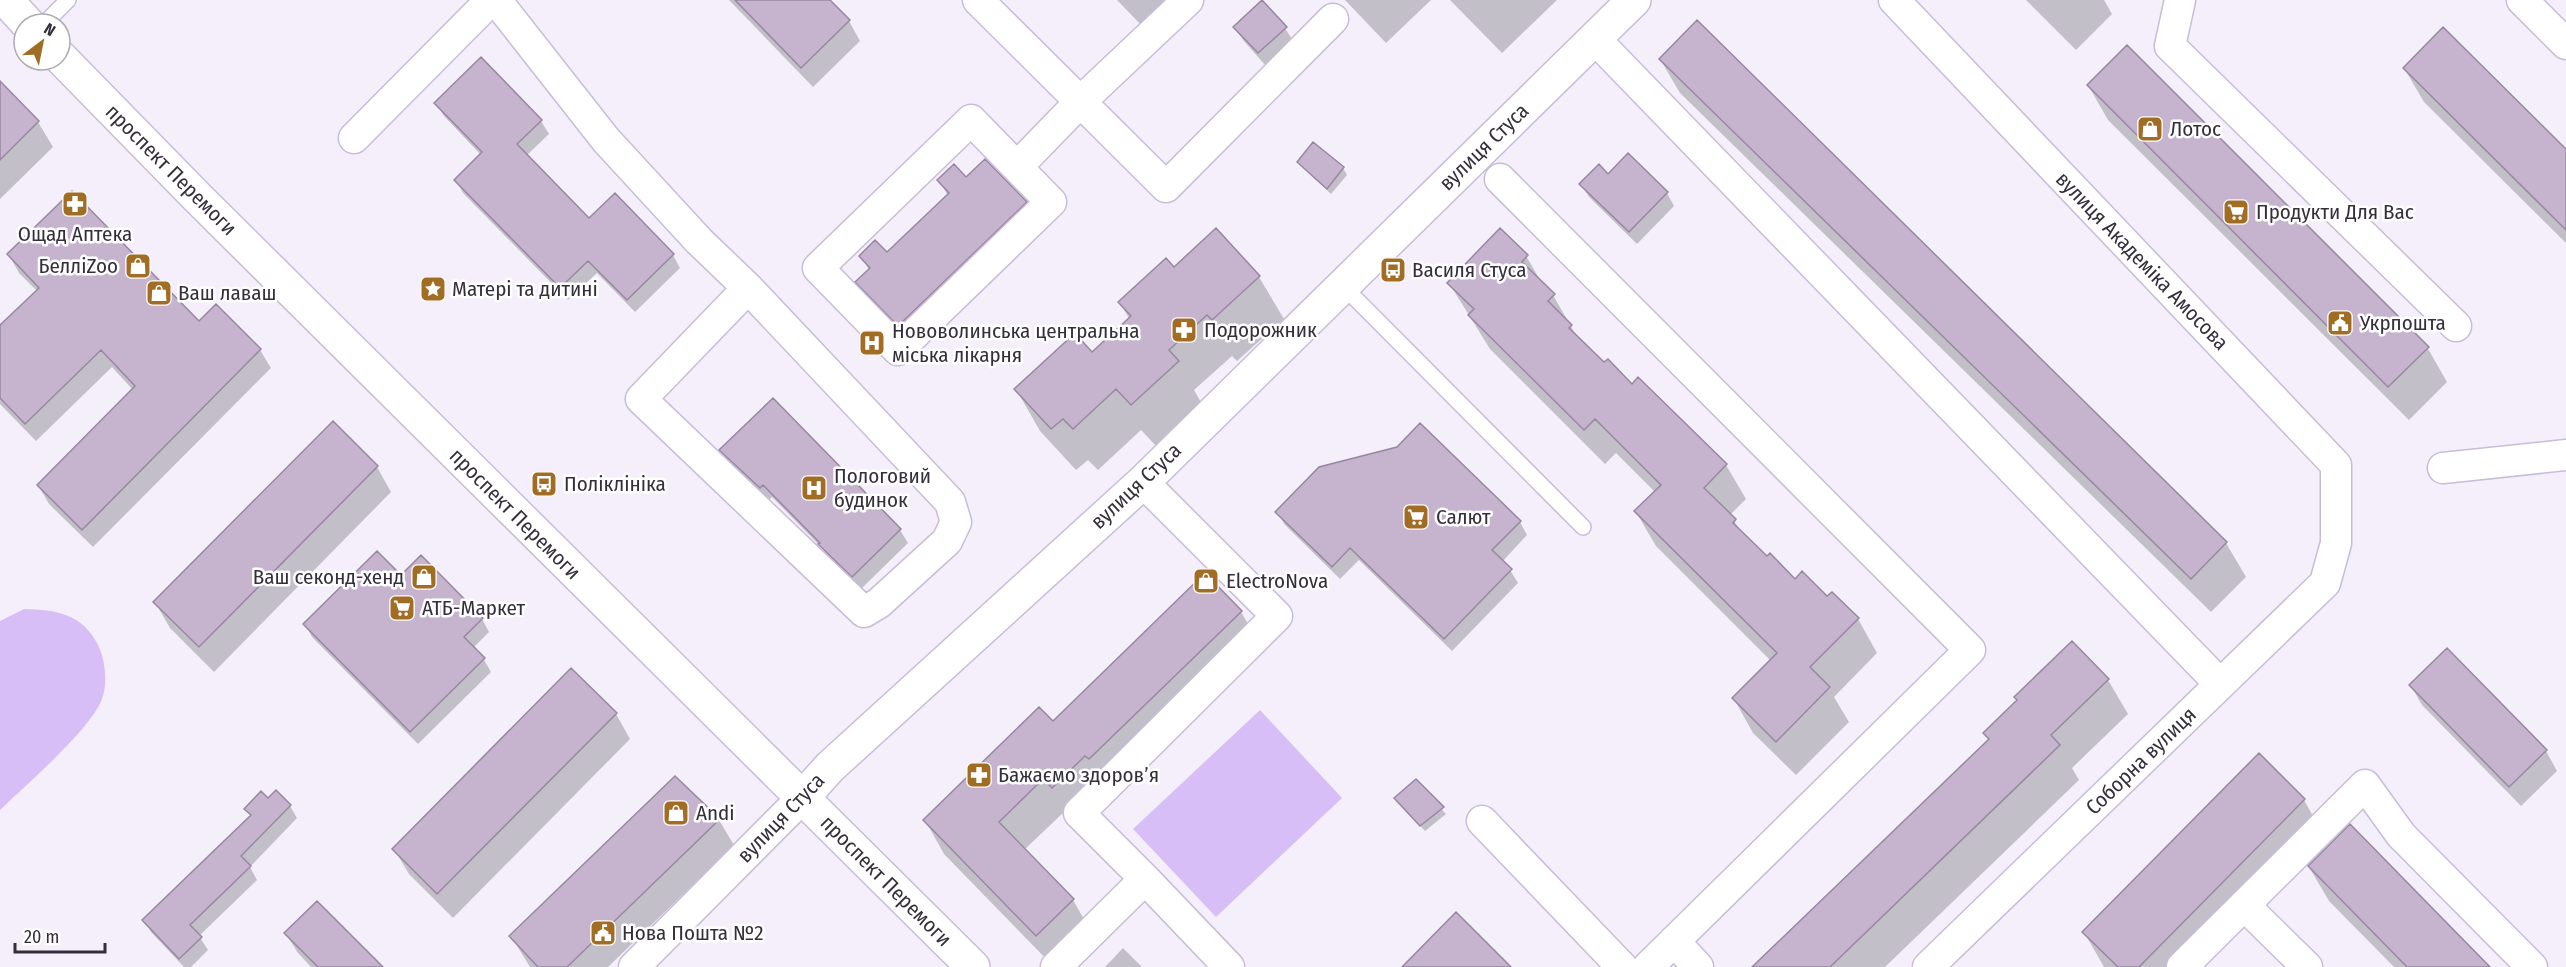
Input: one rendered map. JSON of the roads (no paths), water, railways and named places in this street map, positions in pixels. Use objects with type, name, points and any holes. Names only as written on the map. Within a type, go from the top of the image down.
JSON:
[{"type":"street","points":[[6,0],[17,12]]},
{"type":"street","points":[[354,138],[490,0]]},
{"type":"street","points":[[496,0],[606,140],[699,241],[748,288],[950,502],[956,522],[947,541],[879,603],[864,612],[641,399],[748,288]]},
{"type":"street","points":[[978,0],[1166,187],[1333,19]]},
{"type":"street","points":[[1017,167],[1080,102],[1188,0]]},
{"type":"street","name":"вулиця Стуса","points":[[634,967],[830,767],[1143,482],[1634,0]]},
{"type":"street","name":"вулиця Академіка Амосова","points":[[1894,0],[2336,465],[2336,543]]},
{"type":"street","points":[[2180,0],[2170,46],[2456,326]]},
{"type":"street","points":[[2522,0],[2566,44]]},
{"type":"street","points":[[1595,39],[2220,684]]},
{"type":"street","name":"проспект Перемоги","points":[[72,69],[274,274],[973,967]]},
{"type":"street","points":[[971,120],[1017,167],[1051,202],[898,350],[818,268],[971,120]]},
{"type":"street","points":[[1500,179],[1970,650],[1648,967]]},
{"type":"street","points":[[2443,468],[2566,455]]},
{"type":"street","points":[[1143,482],[1277,616],[1079,813],[1228,967]]},
{"type":"street","name":"Соборна вулиця","points":[[1928,967],[2325,583],[2336,543]]},
{"type":"street","points":[[2182,967],[2365,785],[2401,835],[2532,967]]},
{"type":"street","points":[[1482,821],[1622,967]]},
{"type":"street","points":[[1056,967],[1145,879]]},
{"type":"street","points":[[2244,905],[2307,967]]},
{"type":"street","points":[[1674,941],[1698,967]]},
{"type":"lane","points":[[56,12],[68,0]]},
{"type":"lane","points":[[1342,285],[1583,527]]},
{"type":"place","name":"Лотос","points":[[2150,129]]},
{"type":"place","name":"Ощад Аптека","points":[[75,204]]},
{"type":"place","name":"Продукти Для Вас","points":[[2236,212]]},
{"type":"place","name":"БелліZoo","points":[[138,266]]},
{"type":"place","name":"Василя Стуса","points":[[1393,270]]},
{"type":"place","name":"Матері та дитині","points":[[433,289]]},
{"type":"place","name":"Ваш лаваш","points":[[159,293]]},
{"type":"place","name":"Укрпошта","points":[[2340,323]]},
{"type":"place","name":"Подорожник","points":[[1184,330]]},
{"type":"place","name":"Нововолинська центральна міська лікарня","points":[[872,343]]},
{"type":"place","name":"Поліклініка","points":[[544,484]]},
{"type":"place","name":"Пологовий будинок","points":[[814,488]]},
{"type":"place","name":"Салют","points":[[1416,517]]},
{"type":"place","name":"Ваш секонд-хенд","points":[[424,577]]},
{"type":"place","name":"ElectroNova","points":[[1206,581]]},
{"type":"place","name":"АТБ-Маркет","points":[[402,608]]},
{"type":"place","name":"Бажаємо здоровʼя","points":[[979,775]]},
{"type":"place","name":"Andi","points":[[676,813]]},
{"type":"place","name":"Нова Пошта №2","points":[[603,933]]}]
